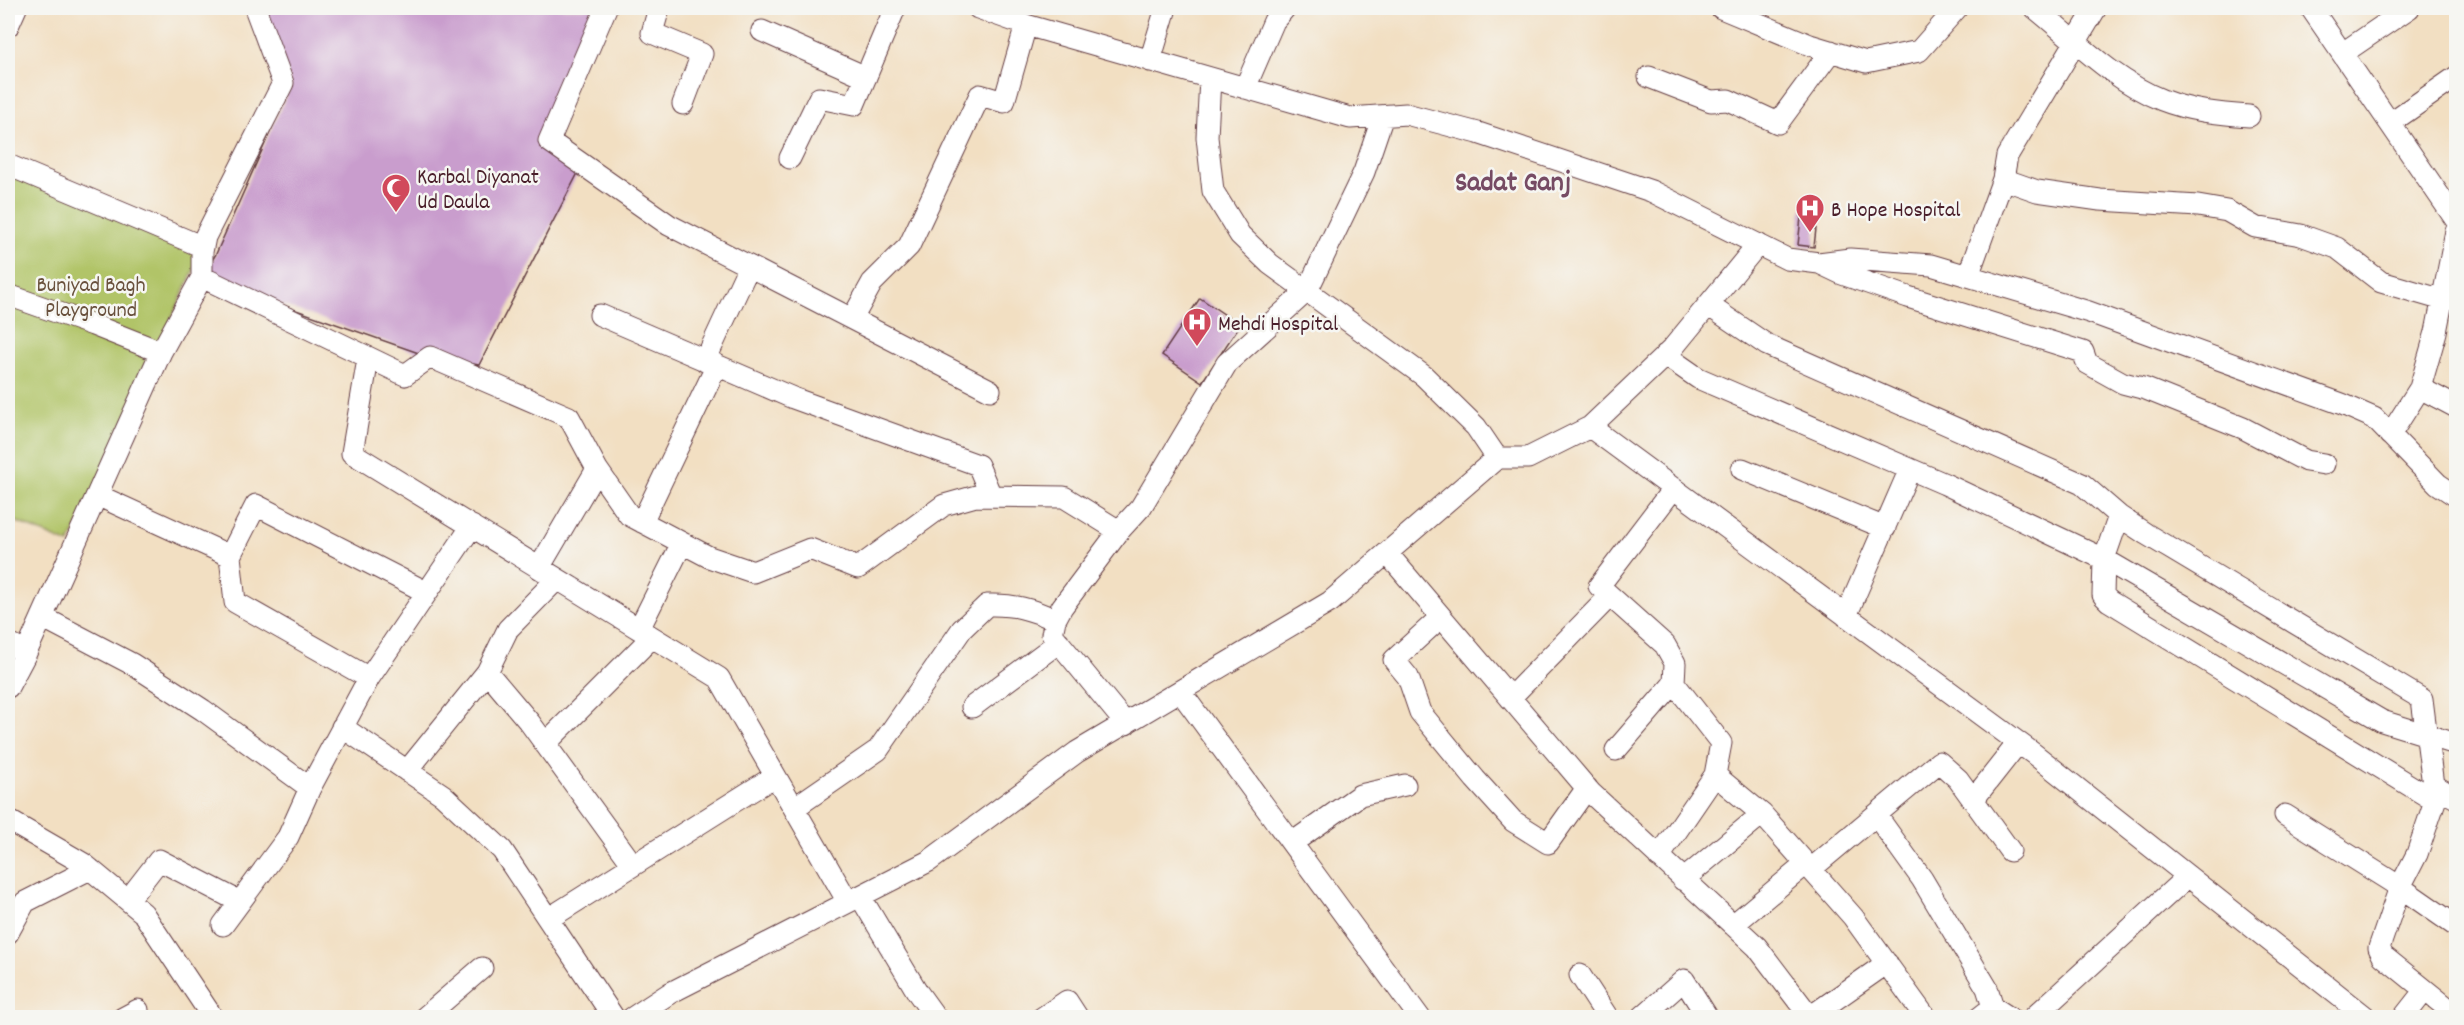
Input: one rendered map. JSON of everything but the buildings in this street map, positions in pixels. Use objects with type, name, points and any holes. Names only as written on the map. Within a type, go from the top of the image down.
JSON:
[{"type":"street","points":[[8,26],[15,8]]},
{"type":"street","points":[[8,687],[17,648],[42,617],[161,352],[202,277],[205,237],[283,83],[255,8]]},
{"type":"street","points":[[606,8],[549,141],[669,225],[990,390]]},
{"type":"street","points":[[659,8],[652,33],[702,54],[683,104]]},
{"type":"street","points":[[790,158],[819,98],[854,105],[895,8]]},
{"type":"street","points":[[978,8],[1026,25],[1350,118],[1406,114],[1478,133],[1651,191],[1787,259],[1820,263],[1850,259],[1931,265],[2088,312],[2342,404],[2374,418],[2438,484],[2457,496]]},
{"type":"street","points":[[1150,60],[1166,8]]},
{"type":"street","points":[[1245,88],[1274,21],[1285,8]]},
{"type":"street","points":[[1721,8],[1810,45],[1866,62],[1919,51],[1957,8]]},
{"type":"street","points":[[2035,8],[2126,81],[2163,100],[2210,113],[2249,116]]},
{"type":"street","points":[[1968,276],[2003,178],[2007,156],[2096,8]]},
{"type":"street","points":[[2311,8],[2457,219]]},
{"type":"street","points":[[2343,53],[2409,8]]},
{"type":"street","points":[[852,319],[872,283],[909,246],[980,95],[1004,102],[1026,25]]},
{"type":"street","points":[[762,31],[866,78]]},
{"type":"street","points":[[1649,77],[1710,101],[1728,100],[1778,123],[1831,51]]},
{"type":"street","points":[[2390,123],[2457,77]]},
{"type":"street","points":[[1210,78],[1207,137],[1213,191],[1240,234],[1270,264],[1424,376],[1476,427],[1497,458]]},
{"type":"street","points":[[1126,724],[1052,634],[1055,620],[1062,607],[1119,531],[1141,507],[1227,363],[1307,291],[1364,172],[1383,116]]},
{"type":"street","points":[[8,165],[203,247]]},
{"type":"street","points":[[2003,178],[2037,191],[2100,201],[2198,206],[2227,211],[2255,227],[2301,235],[2337,248],[2381,282],[2447,308]]},
{"type":"street","points":[[2390,435],[2420,388],[2447,308],[2457,231]]},
{"type":"street","points":[[632,1017],[669,993],[928,861],[1077,752],[1330,602],[1497,458],[1528,459],[1590,427],[1665,355],[1758,244]]},
{"type":"street","points":[[1820,263],[1842,274],[1908,297],[2083,352],[2087,363],[2123,383],[2146,389],[2243,428],[2306,461],[2324,464]]},
{"type":"street","points":[[642,522],[711,363],[748,266]]},
{"type":"street","points":[[202,277],[405,375],[430,357],[569,417],[597,469],[629,515],[709,557],[753,572],[810,549],[858,568],[944,505],[976,496],[1064,497],[1119,531]]},
{"type":"street","points":[[8,295],[161,352]]},
{"type":"street","points":[[1708,305],[1767,345],[2082,484],[2119,516],[2422,699],[2434,793],[2417,854],[2400,887],[2379,948],[2383,956],[2457,1015]]},
{"type":"street","points":[[600,315],[793,398],[978,465],[991,496]]},
{"type":"street","points":[[1665,355],[1698,378],[1910,469],[2104,559],[2382,721],[2457,744]]},
{"type":"street","points":[[368,359],[352,453],[719,678],[794,808],[936,1017]]},
{"type":"street","points":[[2420,388],[2457,407]]},
{"type":"street","points":[[1590,427],[2018,743],[2367,1017]]},
{"type":"street","points":[[407,771],[487,672],[508,629],[548,573],[597,469]]},
{"type":"street","points":[[1742,469],[1885,528]]},
{"type":"street","points":[[1846,616],[1910,469]]},
{"type":"street","points":[[1616,750],[1674,684],[1675,663],[1665,645],[1599,586],[1673,489]]},
{"type":"street","points":[[97,495],[230,556]]},
{"type":"street","points":[[369,678],[235,602],[230,556],[255,505],[426,592]]},
{"type":"street","points":[[2119,516],[2104,559],[2103,595],[2115,606],[2434,793],[2457,798]]},
{"type":"street","points":[[223,925],[288,837],[310,788],[369,678],[472,526]]},
{"type":"street","points":[[545,744],[645,633],[682,543]]},
{"type":"street","points":[[1387,553],[1587,788],[1757,947],[1811,1017],[1887,963]]},
{"type":"street","points":[[1510,698],[1610,596]]},
{"type":"street","points":[[794,808],[878,750],[962,629],[987,605],[1011,604],[1036,611],[1055,620]]},
{"type":"street","points":[[42,617],[141,670],[203,710],[310,788]]},
{"type":"street","points":[[1441,617],[1394,660],[1408,677],[1420,712],[1475,779],[1513,821],[1548,843],[1587,788]]},
{"type":"street","points":[[972,707],[1059,642]]},
{"type":"street","points":[[487,672],[545,744],[633,865]]},
{"type":"street","points":[[1659,857],[1715,775],[1722,743],[1674,684]]},
{"type":"street","points":[[1180,691],[1420,1017]]},
{"type":"street","points":[[342,727],[442,795],[502,850],[614,1017]]},
{"type":"street","points":[[1973,800],[2018,743]]},
{"type":"street","points":[[1733,925],[1876,815],[1939,762],[1958,778],[2010,851]]},
{"type":"street","points":[[1715,775],[1762,814],[1853,917],[1926,1017]]},
{"type":"street","points":[[548,919],[775,776]]},
{"type":"street","points":[[1292,843],[1360,795],[1405,785]]},
{"type":"street","points":[[1683,880],[1762,814]]},
{"type":"street","points":[[1876,815],[1922,879],[1992,1007]]},
{"type":"street","points":[[2285,815],[2400,887],[2457,926]]},
{"type":"street","points":[[8,820],[90,869],[143,913],[213,1017]]},
{"type":"street","points":[[128,900],[159,860],[240,902]]},
{"type":"street","points":[[8,933],[25,902],[90,869]]},
{"type":"street","points":[[2033,1017],[2188,876]]},
{"type":"street","points":[[424,1017],[482,968]]},
{"type":"street","points":[[1580,975],[1608,1017]]},
{"type":"street","points":[[1641,1017],[1684,980],[1708,1017]]},
{"type":"street","points":[[2403,1017],[2425,990]]},
{"type":"street","points":[[1042,1017],[1067,1001],[1078,1017]]},
{"type":"green space","name":"Buniyad Bagh Playground","points":[[8,166],[202,252],[69,544],[8,518]]},
{"type":"place","name":"Karbal Diyanat Ud Daula","points":[[396,214]]},
{"type":"place","name":"B Hope Hospital","points":[[1810,234]]},
{"type":"place","name":"Mehdi Hospital","points":[[1197,348]]},
{"type":"district","name":"Sadat Ganj","points":[[1513,180]]}]
